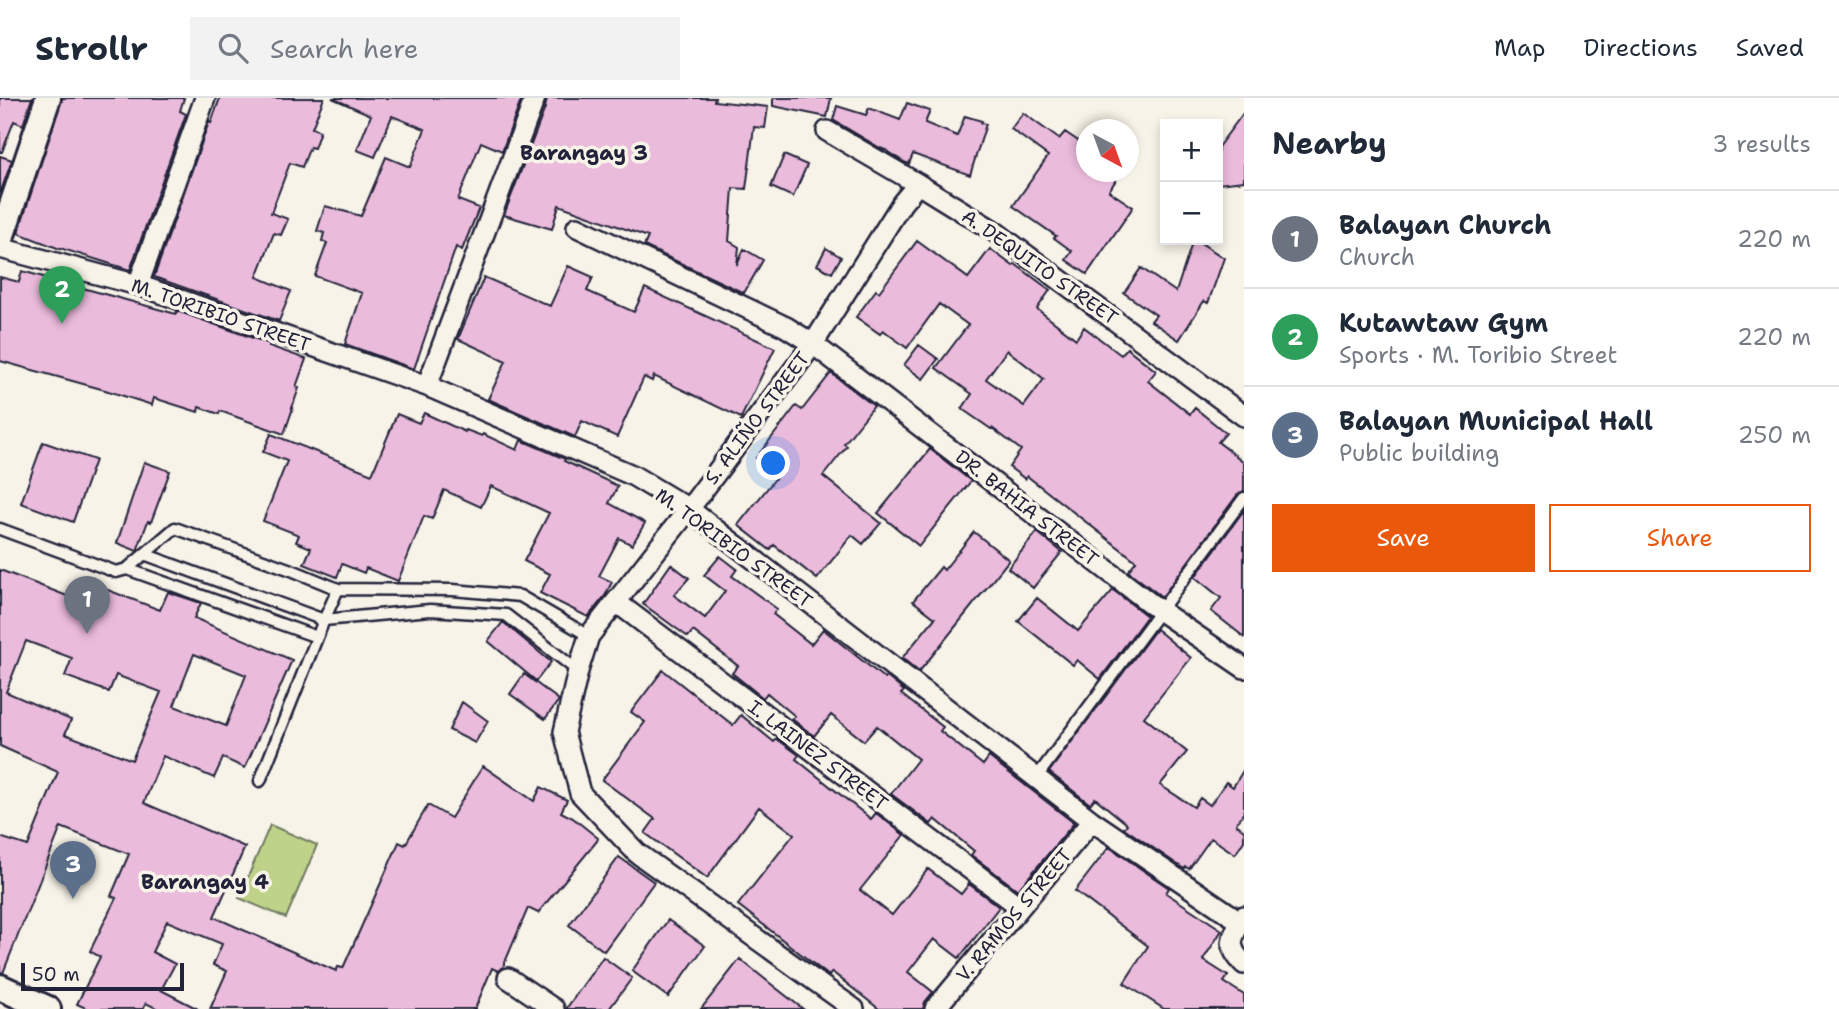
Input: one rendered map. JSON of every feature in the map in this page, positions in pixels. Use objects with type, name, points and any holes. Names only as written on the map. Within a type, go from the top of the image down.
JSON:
[{"type":"street","points":[[0,241],[48,98]]},
{"type":"street","points":[[138,285],[205,98]]},
{"type":"street","points":[[427,386],[535,98]]},
{"type":"street","name":"A. DEQUITO STREET","points":[[827,131],[994,231],[1244,416]]},
{"type":"street","name":"S. ALIÑO STREET","points":[[854,1009],[637,852],[580,793],[564,732],[589,636],[813,344],[902,204],[918,184]]},
{"type":"street","name":"DR. BAHIA STREET","points":[[577,227],[786,327],[813,344],[1159,610],[1244,668]]},
{"type":"street","name":"M. TORIBIO STREET","points":[[0,248],[138,285],[427,386],[632,475],[689,509],[1092,821],[1242,919]]},
{"type":"street","name":"I. LAINEZ STREET","points":[[616,602],[1020,907]]},
{"type":"street","name":"V. RAMOS STREET","points":[[935,1009],[1092,821]]},
{"type":"street","points":[[1242,919],[1231,946],[1244,964]]},
{"type":"street","points":[[508,978],[554,1009]]},
{"type":"street","points":[[0,987],[48,1009]]},
{"type":"lane","points":[[1036,778],[1244,498]]},
{"type":"lane","points":[[0,529],[116,572],[127,569],[175,528],[295,570],[338,589],[453,590],[520,596],[589,636]]},
{"type":"lane","points":[[144,554],[324,620],[430,610],[506,615],[578,671]]},
{"type":"lane","points":[[127,569],[317,637]]},
{"type":"lane","points":[[261,781],[338,589]]},
{"type":"green space","points":[[270,825],[317,845],[286,918],[239,898]]},
{"type":"building","points":[[0,98],[32,98],[23,125],[14,121],[2,152],[0,152]]},
{"type":"building","points":[[62,98],[184,98],[180,111],[186,114],[130,270],[18,233]]},
{"type":"building","points":[[220,98],[324,98],[312,128],[320,131],[314,148],[310,147],[302,167],[290,163],[271,213],[288,219],[281,235],[274,233],[257,277],[291,291],[279,321],[154,277]]},
{"type":"building","points":[[332,98],[522,98],[502,151],[481,142],[458,200],[479,208],[462,250],[456,247],[414,369],[345,344],[362,293],[315,276],[327,243],[322,241],[324,233],[317,231],[325,206],[361,216],[386,157],[410,167],[425,129],[392,116],[375,157],[357,150],[371,115]]},
{"type":"building","points":[[547,98],[715,98],[714,101],[768,107],[765,128],[754,127],[746,189],[733,188],[729,241],[739,247],[737,265],[744,249],[763,260],[744,293],[644,246],[648,237],[559,205],[552,229],[504,215]]},
{"type":"building","points":[[773,98],[831,98],[827,117],[773,106]]},
{"type":"building","points":[[907,103],[930,111],[925,123],[957,136],[965,116],[986,124],[970,175],[913,154],[909,164],[904,162],[833,120],[837,106],[866,115],[869,108],[900,120]]},
{"type":"building","points":[[1244,112],[1244,181],[1223,183],[1223,140]]},
{"type":"building","points":[[1023,113],[1059,139],[1065,132],[1076,140],[1076,182],[1115,182],[1109,191],[1133,207],[1087,274],[1066,260],[1072,251],[1054,238],[1056,236],[1013,206],[1048,156],[1011,129]]},
{"type":"building","points":[[784,155],[807,165],[793,197],[771,187]]},
{"type":"building","points":[[0,156],[12,160],[0,194]]},
{"type":"building","points":[[917,241],[968,278],[990,249],[1050,290],[1037,309],[1076,339],[1084,327],[1121,355],[1127,348],[1156,371],[1148,381],[1190,414],[1195,408],[1226,433],[1218,442],[1244,462],[1244,491],[1238,494],[1162,597],[1128,571],[1136,561],[1027,476],[1025,479],[1009,467],[1021,450],[962,409],[972,394],[936,368],[968,325],[939,304],[907,348],[883,330],[880,334],[856,317],[876,290],[879,292]],"holes":[[[1007,350],[1044,379],[1024,406],[986,379]]]},
{"type":"building","points":[[1191,245],[1204,245],[1224,258],[1208,303],[1204,301],[1179,340],[1151,321],[1156,315],[1124,293],[1141,268],[1176,292]]},
{"type":"building","points":[[826,248],[841,257],[832,273],[817,265]]},
{"type":"building","points":[[568,266],[593,277],[587,291],[634,312],[645,288],[775,348],[741,418],[654,376],[652,381],[644,377],[617,437],[582,421],[575,437],[488,399],[506,361],[458,339],[484,277],[550,306]]},
{"type":"building","points":[[22,271],[176,314],[177,311],[306,359],[284,434],[220,411],[219,414],[199,407],[198,412],[154,398],[152,405],[0,361],[0,277],[19,282]]},
{"type":"building","points":[[919,345],[938,359],[923,379],[904,365]]},
{"type":"building","points":[[831,373],[874,406],[823,476],[881,523],[863,544],[852,535],[817,579],[774,545],[770,550],[738,525],[778,475],[756,458],[796,406],[802,410]]},
{"type":"building","points":[[424,413],[465,432],[483,434],[517,450],[521,440],[618,486],[609,503],[645,523],[632,545],[619,538],[599,576],[612,582],[605,596],[588,617],[540,593],[550,574],[524,561],[549,513],[491,486],[481,507],[444,490],[432,519],[424,516],[398,581],[366,568],[364,573],[342,564],[337,577],[304,564],[311,548],[296,542],[299,535],[263,521],[287,461],[263,452],[271,434],[372,474],[397,414],[419,423]]},
{"type":"building","points":[[43,442],[95,460],[73,522],[21,503]]},
{"type":"building","points":[[930,449],[971,481],[919,546],[878,513]]},
{"type":"building","points":[[144,462],[170,471],[137,551],[117,543]]},
{"type":"building","points":[[1244,510],[1244,637],[1211,611],[1221,598],[1195,577]]},
{"type":"building","points":[[974,532],[1009,560],[919,672],[902,658],[935,618],[913,601],[941,567],[944,570]]},
{"type":"building","points":[[1037,532],[1062,552],[1033,588],[1008,568]]},
{"type":"building","points":[[720,556],[737,569],[732,576],[777,609],[773,614],[811,644],[823,629],[904,691],[901,694],[943,727],[940,731],[983,765],[989,757],[1074,823],[1018,890],[971,855],[974,851],[935,819],[931,824],[891,794],[918,759],[877,726],[864,741],[831,715],[814,736],[792,719],[795,716],[767,693],[763,698],[732,673],[738,666],[693,631],[688,637],[643,604],[671,564],[689,578],[674,595],[705,618],[725,591],[704,575]]},
{"type":"building","points":[[0,570],[93,606],[100,587],[160,610],[168,592],[201,603],[194,618],[292,660],[245,768],[223,758],[214,778],[163,756],[144,803],[245,847],[214,917],[336,971],[338,967],[343,968],[399,842],[405,845],[428,805],[451,818],[483,766],[534,801],[541,787],[567,800],[561,812],[598,838],[538,913],[528,908],[503,967],[498,971],[492,968],[475,1009],[210,1009],[227,971],[213,965],[222,944],[167,921],[152,952],[175,964],[161,990],[198,1009],[158,1009],[146,1003],[143,1009],[88,1009],[77,1004],[100,957],[90,951],[116,898],[111,896],[129,854],[61,827],[3,973],[0,972],[0,837],[28,846],[58,772],[0,746]],"holes":[[[26,641],[72,658],[65,676],[109,692],[116,675],[161,692],[132,760],[65,734],[71,720],[6,692]],[[194,654],[246,675],[226,726],[174,706]]]},
{"type":"building","points":[[1113,590],[1147,616],[1100,679],[1077,660],[1073,665],[1018,621],[1037,598],[1078,631]]},
{"type":"building","points":[[503,622],[551,662],[536,681],[488,641]]},
{"type":"building","points":[[1156,629],[1191,658],[1144,717],[1187,752],[1160,785],[1194,807],[1200,798],[1210,805],[1226,782],[1233,787],[1244,769],[1244,812],[1236,824],[1244,830],[1244,841],[1235,854],[1211,838],[1189,869],[1184,869],[1124,828],[1127,824],[1095,798],[1090,804],[1049,772]]},
{"type":"building","points":[[663,670],[733,725],[741,715],[774,742],[777,739],[799,755],[796,759],[871,819],[876,813],[904,835],[860,890],[892,915],[928,869],[961,894],[969,884],[999,907],[959,958],[934,939],[908,972],[933,992],[923,1009],[879,1009],[832,972],[829,976],[738,905],[794,834],[759,807],[707,878],[645,833],[655,819],[602,780],[645,722],[631,712]]},
{"type":"building","points":[[524,674],[559,700],[545,719],[510,694]]},
{"type":"building","points":[[462,702],[488,721],[475,743],[449,730]]},
{"type":"building","points":[[1109,847],[1169,888],[1166,893],[1222,930],[1203,960],[1228,976],[1224,982],[1244,995],[1244,1009],[1164,1009],[1124,983],[1148,946],[1075,891]]},
{"type":"building","points":[[619,857],[654,882],[604,951],[569,925]]},
{"type":"building","points":[[668,920],[705,946],[668,997],[632,971]]},
{"type":"building","points":[[603,957],[632,978],[609,1009],[566,1009]]},
{"type":"building","points":[[740,959],[771,984],[803,1009],[701,1009]]},
{"type":"place","name":"Kutawtaw Gym","points":[[62,324]]},
{"type":"place","name":"Balayan Church","points":[[87,634]]},
{"type":"place","name":"Balayan Municipal Hall","points":[[73,899]]},
{"type":"district","name":"Barangay 3","points":[[584,153]]},
{"type":"district","name":"Barangay 4","points":[[205,882]]}]
